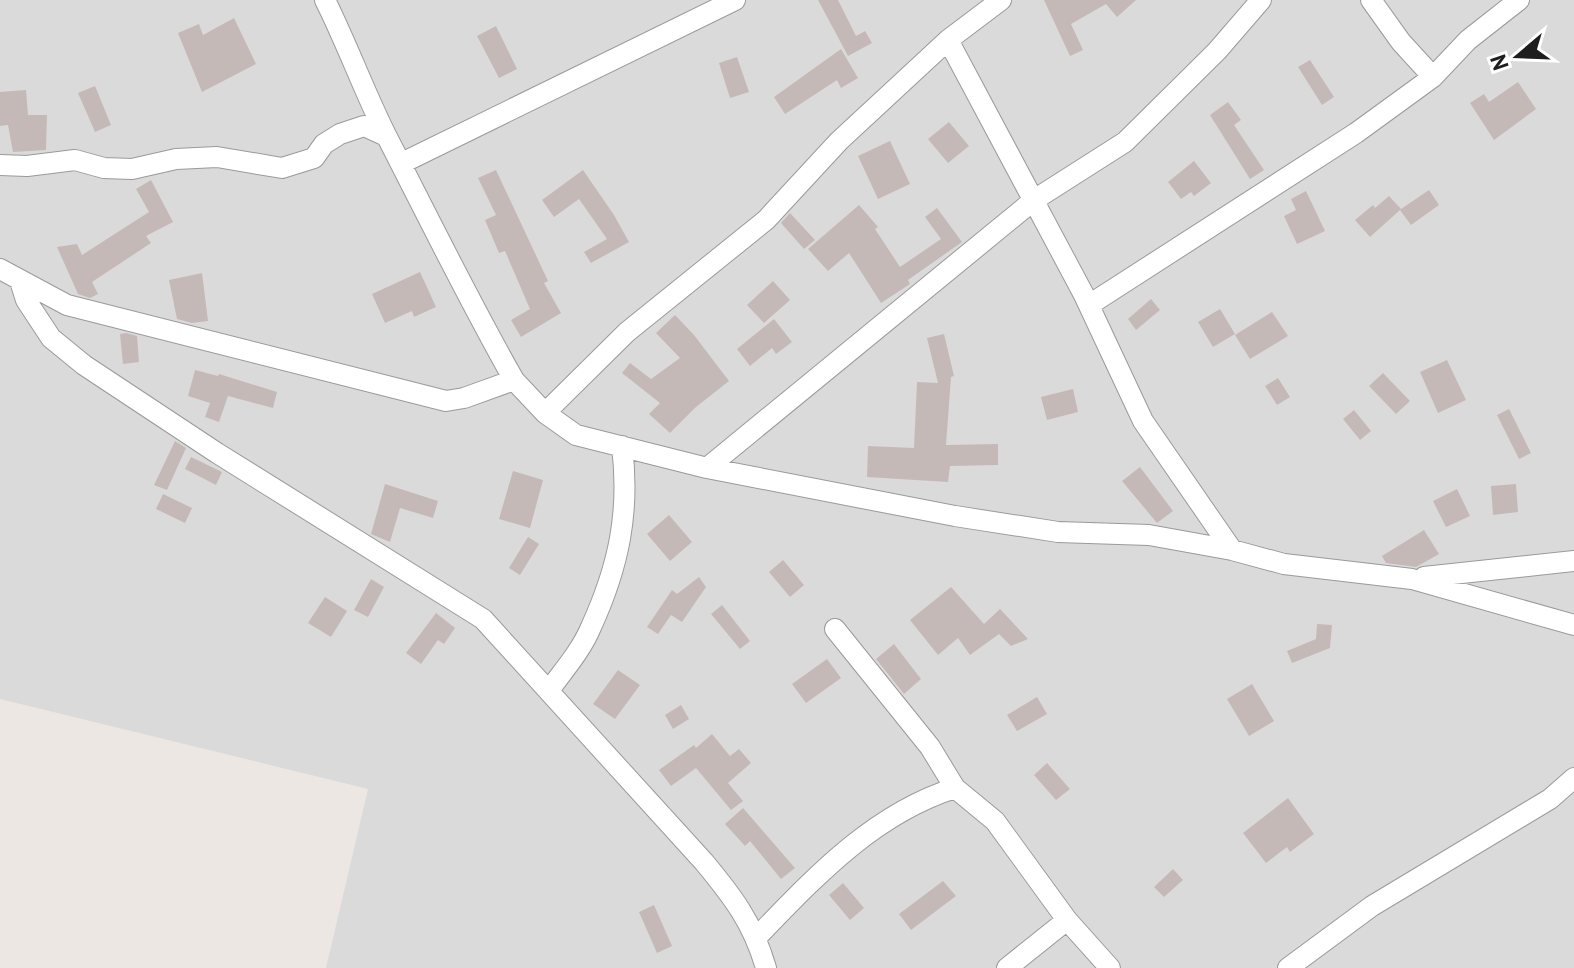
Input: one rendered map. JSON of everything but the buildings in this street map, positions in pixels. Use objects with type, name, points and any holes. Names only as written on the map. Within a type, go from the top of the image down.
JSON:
[{"type":"street","points":[[325,0],[386,136],[455,274],[514,380],[545,413],[576,435],[707,468],[839,495],[1058,532],[1149,535],[1232,550],[1284,564],[1412,579],[1574,625]]},
{"type":"street","points":[[402,163],[696,9],[735,0]]},
{"type":"street","points":[[545,413],[627,332],[766,220],[839,141],[980,7],[1001,0]]},
{"type":"street","points":[[707,468],[1034,200],[1125,142],[1217,51],[1261,0]]},
{"type":"street","points":[[1371,0],[1401,42],[1433,77]]},
{"type":"street","points":[[1089,305],[1356,133],[1433,77],[1468,40],[1519,0]]},
{"type":"street","points":[[948,40],[1089,305],[1143,421],[1232,550]]},
{"type":"street","points":[[0,165],[27,166],[75,160],[104,168],[132,169],[176,159],[217,157],[282,168],[314,158],[324,144],[340,134],[364,126],[386,136]]},
{"type":"street","points":[[0,269],[67,305],[446,401],[464,398],[514,380]]},
{"type":"street","points":[[20,281],[26,300],[51,338],[84,365],[217,453],[483,619],[550,689],[730,893],[757,937],[766,968]]},
{"type":"street","points":[[550,689],[591,629],[621,542],[627,486],[622,446]]},
{"type":"street","points":[[1412,579],[1574,561]]},
{"type":"street","points":[[835,629],[930,747],[955,788],[995,821],[1067,920],[1110,968]]},
{"type":"street","points":[[1288,968],[1372,906],[1550,799],[1574,778]]},
{"type":"street","points":[[757,937],[826,866],[875,828],[933,795],[955,788]]},
{"type":"street","points":[[1007,968],[1067,920]]},
{"type":"shaded area","points":[[0,0],[1574,0],[1574,968],[326,968],[368,789],[0,699]]}]
